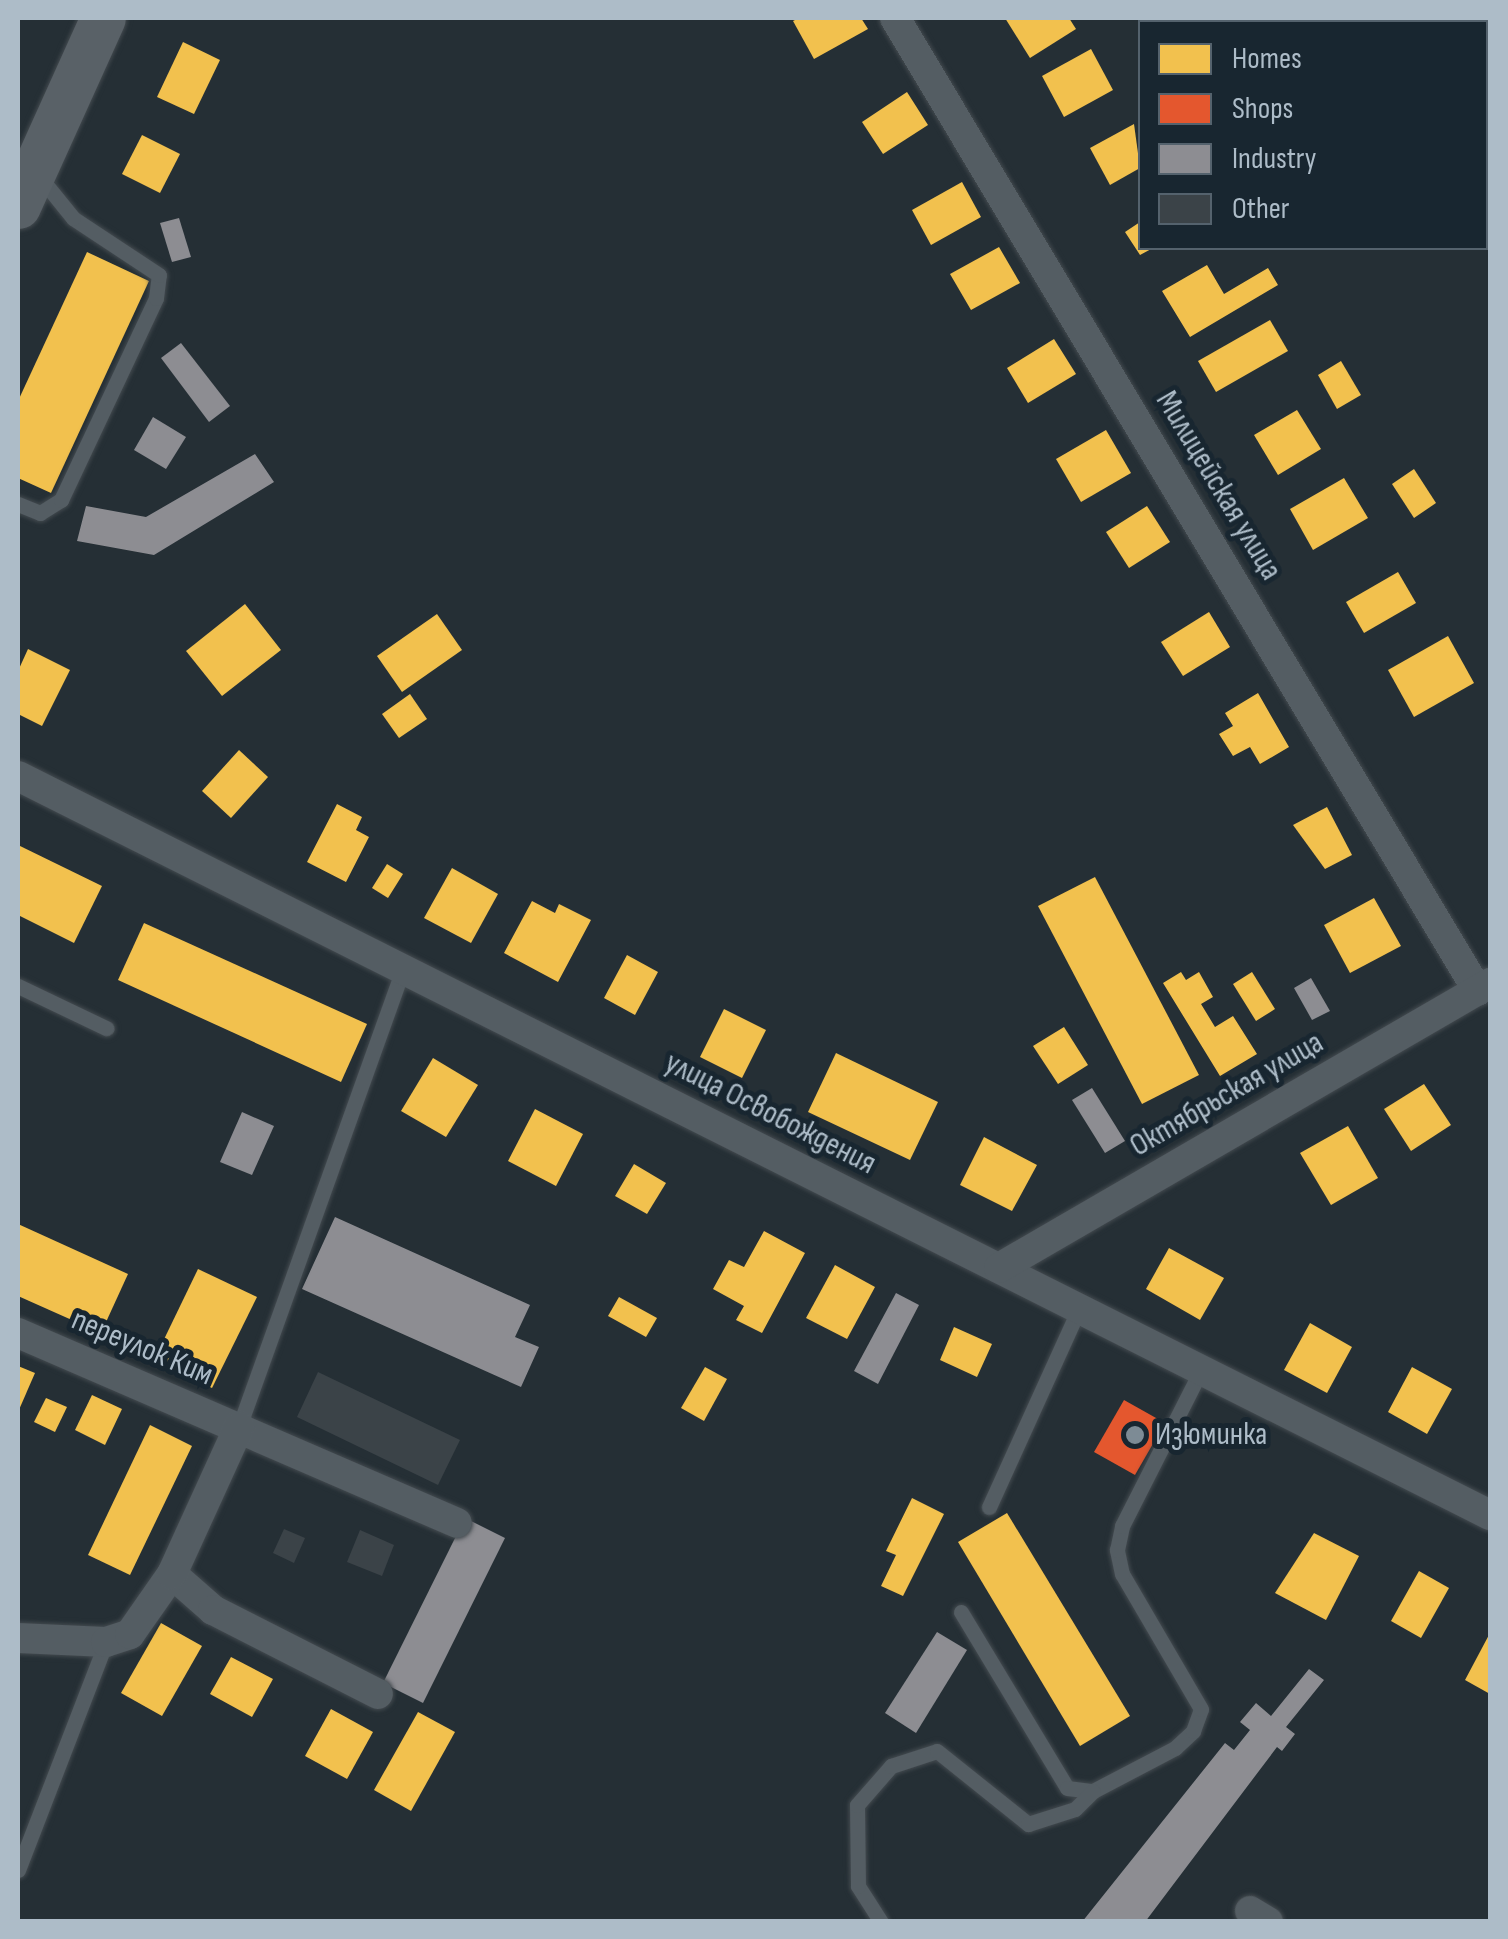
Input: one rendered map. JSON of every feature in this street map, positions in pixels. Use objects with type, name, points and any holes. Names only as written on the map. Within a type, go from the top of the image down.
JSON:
[{"type":"main road","points":[[26,188],[104,18]]},
{"type":"street","name":"Милицейская улица","points":[[895,18],[1484,987]]},
{"type":"street","name":"улица Освобождения","points":[[18,776],[1490,1516]]},
{"type":"street","name":"Октябрьская улица","points":[[999,1268],[1484,987]]},
{"type":"street","name":"переулок Ким","points":[[18,1333],[456,1523]]},
{"type":"street","name":"переулок Ким","points":[[106,1642],[130,1634],[172,1574],[239,1427]]},
{"type":"street","points":[[172,1574],[214,1610],[378,1694]]},
{"type":"street","points":[[18,1638],[106,1642]]},
{"type":"lane","points":[[18,504],[40,513],[61,500],[156,298],[159,275],[26,188]]},
{"type":"lane","points":[[239,1427],[403,968]]},
{"type":"lane","points":[[18,986],[106,1028]]},
{"type":"lane","points":[[989,1507],[1079,1308]]},
{"type":"lane","points":[[882,1922],[858,1886],[857,1805],[891,1766],[937,1751],[1028,1824],[1075,1809],[1093,1791],[1175,1748],[1193,1731],[1201,1709],[1122,1574],[1116,1550],[1122,1526],[1201,1370]]},
{"type":"lane","points":[[961,1612],[1067,1788],[1093,1791]]},
{"type":"lane","points":[[18,1870],[106,1642]]},
{"type":"building: Homes","points":[[861,18],[868,29],[814,59],[793,21]]},
{"type":"building: Homes","points":[[1005,18],[1069,18],[1076,29],[1030,58]]},
{"type":"building: Homes","points":[[183,42],[220,60],[194,114],[157,97]]},
{"type":"building: Homes","points":[[1091,49],[1113,90],[1064,117],[1042,76]]},
{"type":"building: Homes","points":[[907,92],[928,125],[883,154],[862,122]]},
{"type":"building: Homes","points":[[1134,124],[1138,169],[1110,185],[1090,148]]},
{"type":"building: Homes","points":[[142,135],[180,154],[160,193],[122,174]]},
{"type":"building: Homes","points":[[962,182],[981,217],[931,245],[912,210]]},
{"type":"building: Homes","points":[[1138,223],[1138,250],[1149,250],[1140,255],[1125,232]]},
{"type":"building: Homes","points":[[999,247],[1020,283],[971,310],[950,274]]},
{"type":"building: Homes","points":[[87,252],[149,281],[51,493],[18,478],[18,401]]},
{"type":"building: Homes","points":[[1207,265],[1224,294],[1268,268],[1278,285],[1190,337],[1162,291]]},
{"type":"building: Homes","points":[[1270,320],[1288,351],[1216,392],[1198,361]]},
{"type":"building: Homes","points":[[1054,339],[1076,374],[1028,403],[1007,368]]},
{"type":"building: Homes","points":[[1341,361],[1361,395],[1337,409],[1318,375]]},
{"type":"building: Homes","points":[[1297,410],[1321,449],[1278,475],[1254,435]]},
{"type":"building: Homes","points":[[1106,430],[1131,473],[1081,502],[1056,459]]},
{"type":"building: Homes","points":[[1414,469],[1436,503],[1414,518],[1392,484]]},
{"type":"building: Homes","points":[[1344,478],[1368,518],[1313,550],[1290,509]]},
{"type":"building: Homes","points":[[1147,506],[1170,542],[1129,568],[1106,532]]},
{"type":"building: Homes","points":[[1398,572],[1416,603],[1364,633],[1346,602]]},
{"type":"building: Homes","points":[[245,604],[281,650],[222,696],[186,651]]},
{"type":"building: Homes","points":[[1209,612],[1230,647],[1183,676],[1161,642]]},
{"type":"building: Homes","points":[[437,614],[462,650],[402,692],[377,656]]},
{"type":"building: Homes","points":[[1448,636],[1474,683],[1414,717],[1388,670]]},
{"type":"building: Homes","points":[[28,649],[70,670],[42,726],[18,714],[18,671]]},
{"type":"building: Homes","points":[[1258,693],[1289,747],[1260,764],[1250,747],[1233,756],[1219,734],[1233,726],[1225,713]]},
{"type":"building: Homes","points":[[410,694],[427,719],[399,738],[382,714]]},
{"type":"building: Homes","points":[[239,750],[268,777],[231,818],[202,791]]},
{"type":"building: Homes","points":[[337,804],[362,817],[356,830],[369,837],[346,882],[307,862]]},
{"type":"building: Homes","points":[[1327,807],[1352,855],[1325,869],[1293,825]]},
{"type":"building: Homes","points":[[18,845],[102,886],[74,943],[18,915]]},
{"type":"building: Homes","points":[[387,864],[403,874],[388,898],[372,888]]},
{"type":"building: Homes","points":[[452,868],[498,894],[471,943],[424,918]]},
{"type":"building: Homes","points":[[1095,877],[1199,1075],[1142,1104],[1038,906]]},
{"type":"building: Homes","points":[[1374,898],[1401,946],[1350,973],[1324,925]]},
{"type":"building: Homes","points":[[532,901],[555,913],[559,904],[591,920],[558,982],[504,953]]},
{"type":"building: Homes","points":[[144,923],[367,1024],[341,1082],[118,980]]},
{"type":"building: Homes","points":[[627,955],[658,972],[635,1015],[604,998]]},
{"type":"building: Homes","points":[[1181,972],[1186,980],[1199,972],[1213,997],[1201,1004],[1215,1027],[1233,1016],[1257,1054],[1220,1076],[1163,983]]},
{"type":"building: Homes","points":[[1252,972],[1275,1009],[1256,1021],[1233,984]]},
{"type":"building: Homes","points":[[724,1009],[766,1030],[742,1078],[700,1057]]},
{"type":"building: Homes","points":[[1064,1027],[1088,1065],[1058,1084],[1033,1046]]},
{"type":"building: Homes","points":[[836,1053],[938,1102],[910,1160],[808,1112]]},
{"type":"building: Homes","points":[[433,1058],[478,1085],[446,1137],[401,1111]]},
{"type":"building: Homes","points":[[1424,1084],[1451,1125],[1411,1151],[1384,1109]]},
{"type":"building: Homes","points":[[535,1109],[583,1134],[556,1186],[508,1161]]},
{"type":"building: Homes","points":[[1348,1126],[1378,1178],[1331,1205],[1300,1153]]},
{"type":"building: Homes","points":[[984,1137],[1037,1165],[1012,1211],[960,1185]]},
{"type":"building: Homes","points":[[634,1164],[666,1183],[647,1214],[615,1196]]},
{"type":"building: Homes","points":[[18,1224],[128,1274],[101,1333],[18,1296]]},
{"type":"building: Homes","points":[[764,1231],[805,1253],[762,1333],[736,1320],[744,1306],[713,1289],[729,1260],[744,1267]]},
{"type":"building: Homes","points":[[1169,1248],[1224,1278],[1200,1320],[1146,1289]]},
{"type":"building: Homes","points":[[835,1265],[875,1287],[847,1339],[806,1318]]},
{"type":"building: Homes","points":[[198,1269],[257,1297],[212,1388],[154,1360]]},
{"type":"building: Homes","points":[[619,1297],[657,1318],[646,1337],[608,1316]]},
{"type":"building: Homes","points":[[1310,1323],[1352,1347],[1327,1393],[1284,1370]]},
{"type":"building: Homes","points":[[954,1327],[992,1344],[977,1377],[940,1360]]},
{"type":"building: Homes","points":[[18,1366],[35,1373],[18,1412]]},
{"type":"building: Homes","points":[[705,1367],[727,1379],[704,1421],[681,1408]]},
{"type":"building: Homes","points":[[1412,1367],[1452,1389],[1427,1434],[1388,1412]]},
{"type":"building: Homes","points":[[92,1395],[122,1409],[105,1445],[75,1430]]},
{"type":"building: Homes","points":[[46,1398],[67,1407],[55,1432],[34,1422]]},
{"type":"building: Homes","points":[[150,1425],[192,1446],[130,1575],[88,1555]]},
{"type":"building: Homes","points":[[912,1498],[944,1514],[903,1596],[881,1586],[896,1555],[886,1551]]},
{"type":"building: Homes","points":[[1007,1513],[1130,1716],[1080,1746],[958,1542]]},
{"type":"building: Homes","points":[[1314,1533],[1359,1556],[1326,1620],[1275,1593]]},
{"type":"building: Homes","points":[[1419,1571],[1449,1588],[1421,1638],[1391,1621]]},
{"type":"building: Homes","points":[[161,1623],[202,1646],[162,1716],[121,1693]]},
{"type":"building: Homes","points":[[1490,1633],[1490,1694],[1465,1680]]},
{"type":"building: Homes","points":[[231,1657],[273,1679],[252,1717],[210,1694]]},
{"type":"building: Homes","points":[[331,1709],[373,1732],[347,1779],[305,1756]]},
{"type":"building: Homes","points":[[418,1712],[455,1732],[411,1811],[374,1790]]},
{"type":"building: Shops","points":[[1124,1400],[1165,1423],[1135,1475],[1094,1452]]},
{"type":"building: Industry","points":[[179,218],[191,257],[172,262],[160,223]]},
{"type":"building: Industry","points":[[181,343],[230,406],[209,422],[161,358]]},
{"type":"building: Industry","points":[[153,417],[186,437],[166,469],[134,450]]},
{"type":"building: Industry","points":[[255,454],[274,482],[154,555],[77,541],[86,506],[146,517]]},
{"type":"building: Industry","points":[[1311,978],[1330,1011],[1312,1020],[1294,988]]},
{"type":"building: Industry","points":[[1092,1088],[1125,1141],[1105,1153],[1072,1100]]},
{"type":"building: Industry","points":[[242,1112],[274,1126],[252,1175],[220,1162]]},
{"type":"building: Industry","points":[[335,1217],[530,1305],[515,1337],[539,1347],[521,1387],[302,1289]]},
{"type":"building: Industry","points":[[896,1293],[919,1305],[878,1384],[854,1371]]},
{"type":"building: Industry","points":[[465,1518],[505,1538],[423,1703],[383,1683]]},
{"type":"building: Industry","points":[[937,1632],[967,1650],[916,1733],[885,1713]]},
{"type":"building: Industry","points":[[1309,1669],[1324,1680],[1286,1727],[1295,1734],[1282,1751],[1277,1747],[1145,1922],[1082,1922],[1225,1743],[1234,1750],[1250,1730],[1240,1722],[1256,1703],[1271,1716]]},
{"type":"building: Other","points":[[318,1372],[460,1440],[438,1485],[297,1417]]},
{"type":"building: Other","points":[[284,1529],[305,1538],[294,1563],[273,1553]]},
{"type":"building: Other","points":[[360,1530],[394,1545],[382,1576],[347,1562]]},
{"type":"place","name":"Изюминка","points":[[1135,1435]]}]
